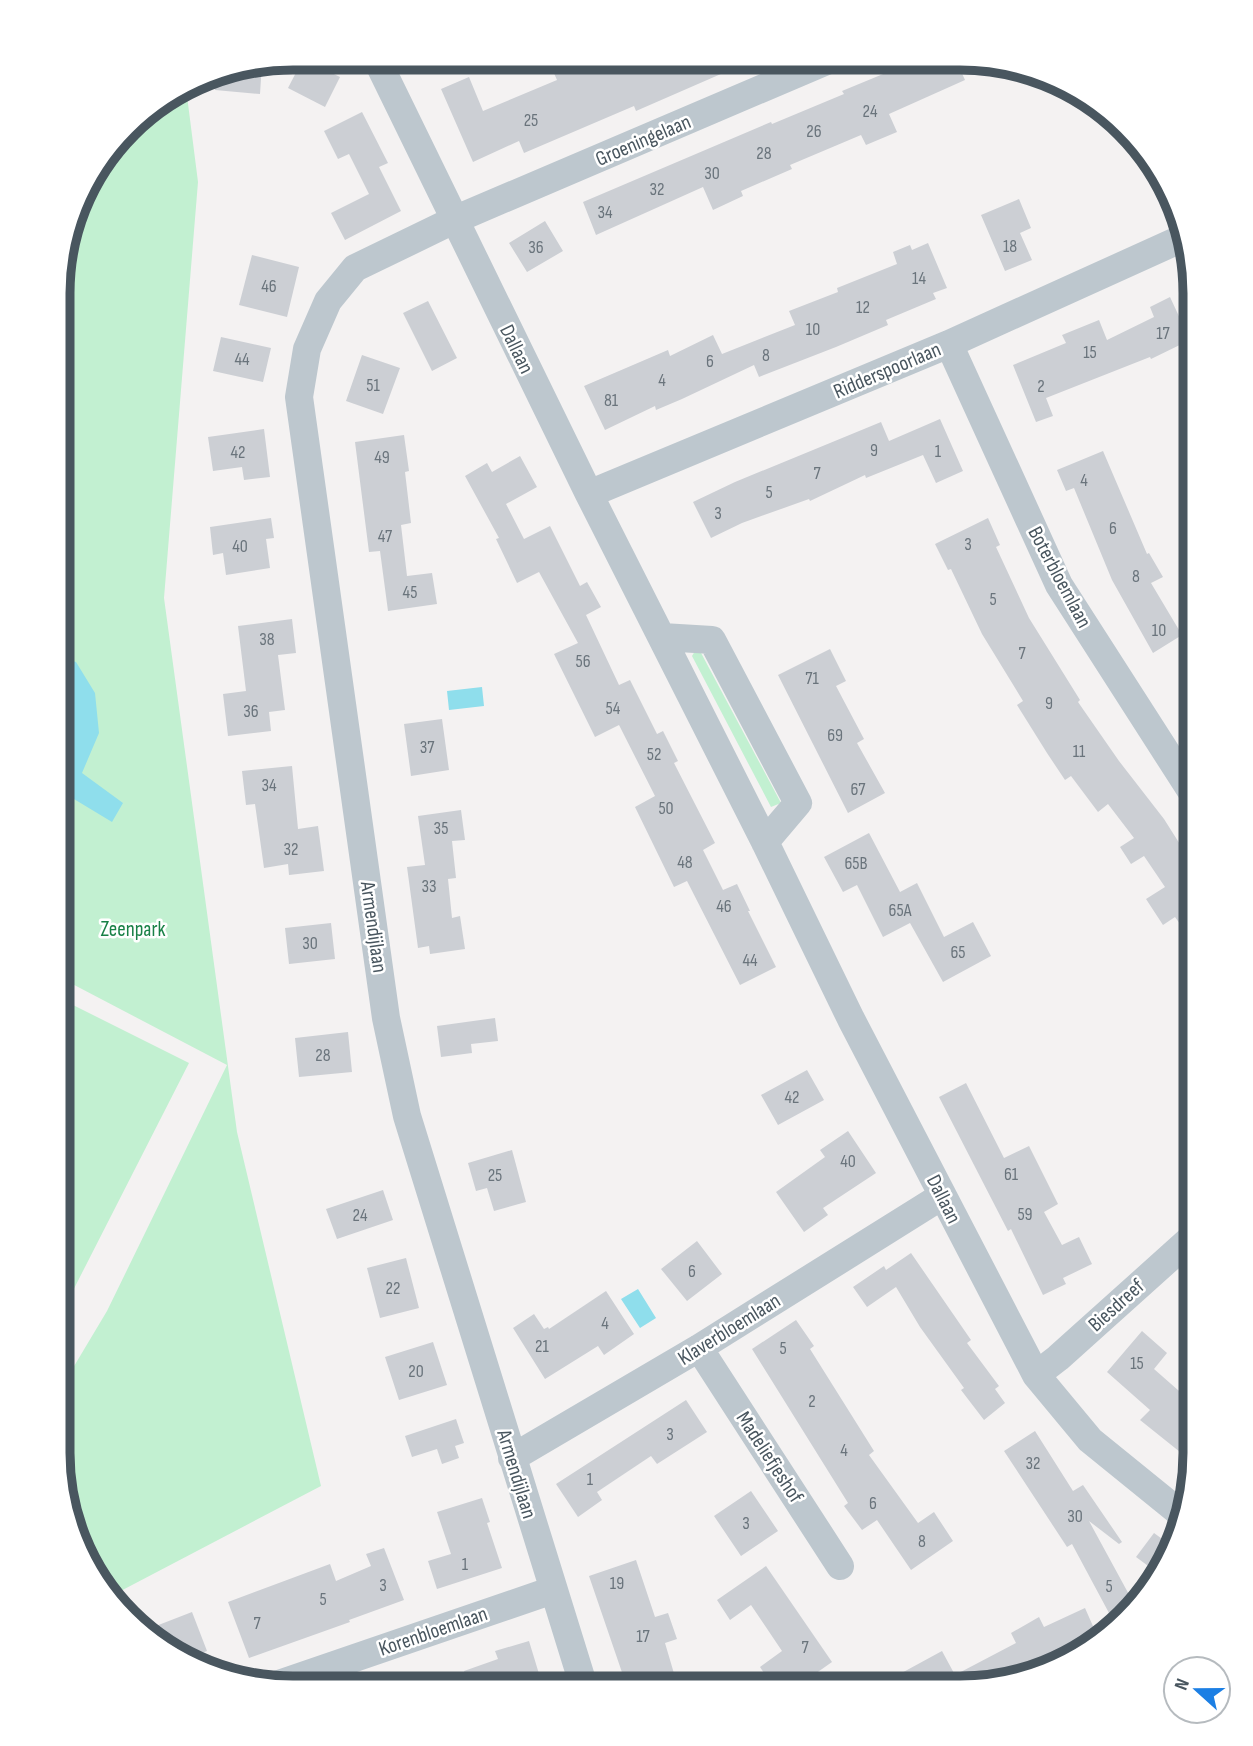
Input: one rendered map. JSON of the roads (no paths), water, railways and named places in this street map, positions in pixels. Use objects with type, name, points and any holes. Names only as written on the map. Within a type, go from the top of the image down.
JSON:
[{"type":"street","name":"Dallaan","points":[[382,70],[589,494],[851,1019],[1036,1375],[1090,1440],[1175,1509]]},
{"type":"street","name":"Groeningelaan","points":[[454,220],[805,70]]},
{"type":"street","name":"Armendijlaan","points":[[454,220],[355,268],[328,301],[307,349],[299,397],[386,1018],[396,1068],[407,1116],[580,1676]]},
{"type":"street","name":"Ridderspoorlaan","points":[[589,494],[949,344],[1177,241]]},
{"type":"street","name":"Boterbloemlaan","points":[[949,344],[1059,585],[1183,778]]},
{"type":"street","points":[[662,637],[712,640],[798,803],[765,842]]},
{"type":"street","name":"Klaverbloemlaan","points":[[512,1458],[699,1348],[942,1196]]},
{"type":"street","name":"Biesdreef","points":[[1036,1375],[1183,1246]]},
{"type":"street","name":"Madeliefjeshof","points":[[699,1348],[840,1566]]},
{"type":"street","name":"Korenbloemlaan","points":[[325,1676],[553,1590]]},
{"type":"water","points":[[70,660],[76,662],[95,693],[99,733],[82,773],[123,803],[112,822],[70,797]]},
{"type":"water","points":[[482,687],[484,706],[449,710],[447,691]]},
{"type":"water","points":[[638,1289],[656,1318],[640,1328],[621,1299]]},
{"type":"park label","name":"Zeenpark","points":[[133,929]]}]
